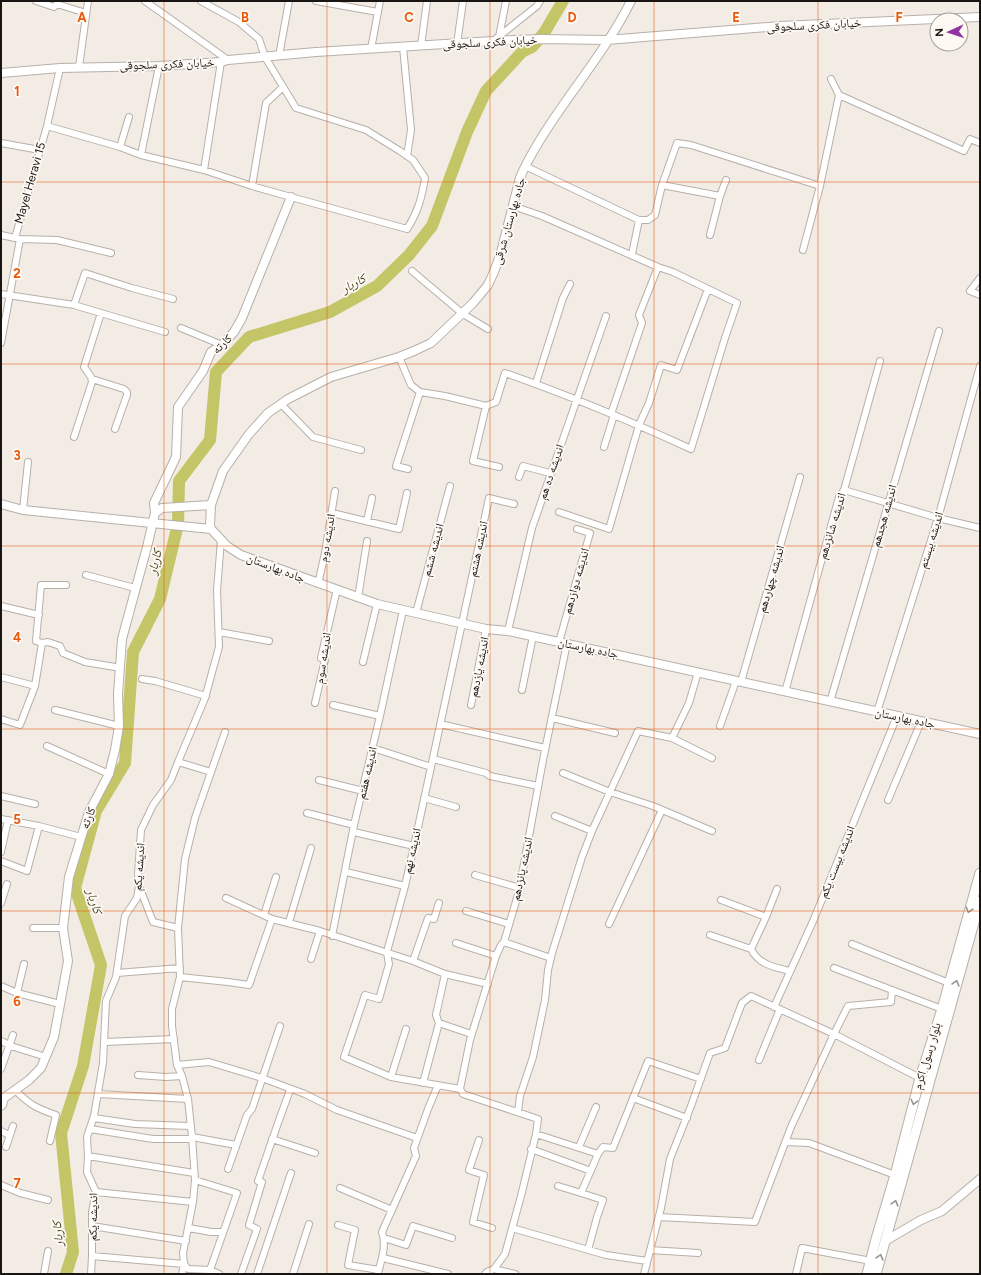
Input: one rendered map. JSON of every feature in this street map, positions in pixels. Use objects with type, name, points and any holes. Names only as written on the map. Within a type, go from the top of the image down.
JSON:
[{"type":"main road","name":"بلوار رسول اکرم","points":[[876,1274],[880,1240],[920,1078],[942,1009],[948,983],[980,873]]},
{"type":"main road","name":"بلوار رسول اکرم","points":[[867,1274],[871,1260],[880,1240],[980,901]]},
{"type":"street","points":[[36,1],[54,7],[57,4],[86,14]]},
{"type":"street","points":[[79,67],[88,1]]},
{"type":"street","points":[[145,1],[225,61],[204,170]]},
{"type":"street","points":[[47,126],[120,147],[141,155],[204,170],[291,198],[407,229],[413,220],[422,198],[425,178],[413,160],[366,130],[296,108],[265,57],[259,39],[239,22],[201,1]]},
{"type":"street","points":[[279,56],[289,1]]},
{"type":"street","points":[[316,1],[335,3],[378,12]]},
{"type":"street","points":[[371,49],[380,1]]},
{"type":"street","points":[[421,46],[428,1]]},
{"type":"street","points":[[457,44],[463,1]]},
{"type":"street","points":[[496,39],[506,1]]},
{"type":"street","points":[[496,39],[537,6],[540,1]]},
{"type":"street","name":"جاده بهارستان شرقی","points":[[210,509],[223,471],[249,434],[268,413],[288,399],[331,377],[399,357],[431,343],[463,314],[488,285],[500,256],[520,178],[525,166],[560,109],[607,40],[631,1]]},
{"type":"street","name":"خیابان فکری سلجوقی","points":[[1,73],[79,67],[159,66],[371,49],[457,44],[496,39],[514,41],[540,39],[607,40],[780,26],[980,17]]},
{"type":"street","points":[[403,47],[411,130],[407,156]]},
{"type":"street","points":[[141,155],[159,66]]},
{"type":"street","name":"Mayel Heravi 15","points":[[1,343],[11,295],[17,239],[47,126],[60,68]]},
{"type":"street","points":[[803,250],[820,186],[839,95],[831,79]]},
{"type":"street","points":[[252,186],[266,103],[283,87]]},
{"type":"street","points":[[839,95],[964,151],[970,139],[980,143]]},
{"type":"street","points":[[120,147],[129,117]]},
{"type":"street","points":[[1,143],[40,150]]},
{"type":"street","points":[[525,166],[638,220],[648,220],[655,215],[662,185],[677,143],[691,145],[820,186]]},
{"type":"street","points":[[710,235],[720,196],[726,180]]},
{"type":"street","points":[[662,185],[720,196]]},
{"type":"street","name":"کارته","points":[[1,1106],[4,1098],[29,1080],[41,1068],[54,1037],[68,961],[63,928],[69,877],[89,812],[109,774],[115,750],[119,726],[118,694],[122,639],[153,523],[155,513],[154,503],[176,456],[178,407],[203,372],[211,352],[222,345],[234,332],[242,318],[291,198]]},
{"type":"street","points":[[399,357],[412,385],[420,392],[445,396],[486,406],[496,402],[505,373],[639,425],[691,449],[737,303],[632,254],[542,216],[513,206]]},
{"type":"street","points":[[632,254],[638,220]]},
{"type":"street","points":[[1,235],[17,239],[57,240],[111,253]]},
{"type":"street","points":[[604,447],[642,323],[640,315],[658,267]]},
{"type":"street","points":[[412,271],[463,314],[488,329]]},
{"type":"street","points":[[74,305],[85,273],[173,299]]},
{"type":"street","points":[[980,278],[970,291],[980,295]]},
{"type":"street","points":[[536,384],[563,298],[570,284]]},
{"type":"street","points":[[559,512],[609,529],[639,425],[649,403],[661,365],[677,370],[708,289]]},
{"type":"street","points":[[1,294],[74,305],[165,332]]},
{"type":"street","points":[[101,313],[84,367],[92,379],[124,389],[127,392],[115,429]]},
{"type":"street","name":"اندیشه ده هم","points":[[508,631],[532,528],[606,316]]},
{"type":"street","points":[[181,328],[222,345]]},
{"type":"street","name":"اندیشه هجدهم","points":[[830,702],[939,331]]},
{"type":"street","name":"اندیشه شانزدهم","points":[[785,692],[880,361]]},
{"type":"street","name":"اندیشه بیستم","points":[[877,712],[938,518],[980,366]]},
{"type":"street","points":[[74,437],[92,379]]},
{"type":"street","points":[[408,469],[396,466],[420,392]]},
{"type":"street","points":[[281,404],[313,437],[361,450]]},
{"type":"street","points":[[486,406],[473,461],[499,467]]},
{"type":"street","points":[[23,510],[28,462]]},
{"type":"street","points":[[519,477],[523,466],[550,474]]},
{"type":"street","name":"اندیشه چهاردهم","points":[[720,726],[738,682],[800,477]]},
{"type":"street","name":"اندیشه ششم","points":[[416,613],[450,486]]},
{"type":"street","points":[[844,490],[938,518],[980,528]]},
{"type":"street","name":"اندیشه دوم","points":[[318,584],[325,554],[334,491]]},
{"type":"street","points":[[332,513],[399,529],[407,494]]},
{"type":"street","points":[[367,521],[372,498]]},
{"type":"street","name":"اندیشه هشتم","points":[[461,624],[489,498],[514,504]]},
{"type":"street","points":[[1,504],[23,510],[211,529],[210,509],[186,505],[162,508],[155,513]]},
{"type":"street","name":"جاده بهارستان","points":[[211,529],[227,546],[241,555],[377,604],[461,624],[533,636],[980,734]]},
{"type":"street","name":"اندیشه دوازدهم","points":[[558,642],[590,533],[577,529]]},
{"type":"street","name":"اندیشه یکم","points":[[91,1274],[92,1212],[96,1192],[87,1172],[88,1137],[94,1118],[103,1063],[106,1001],[117,973],[125,916],[137,898],[139,886],[138,874],[141,830],[153,805],[171,780],[206,696],[219,647],[217,590],[221,540]]},
{"type":"street","points":[[358,598],[367,541]]},
{"type":"street","points":[[86,575],[135,588]]},
{"type":"street","points":[[66,585],[41,585],[36,641],[42,643],[48,642],[60,646],[63,653],[86,662],[121,668]]},
{"type":"street","name":"اندیشه سوم","points":[[315,703],[325,660],[321,658],[337,589]]},
{"type":"street","points":[[363,662],[377,604]]},
{"type":"street","points":[[1,606],[39,615]]},
{"type":"street","name":"اندیشه هفتم","points":[[332,936],[354,832],[354,825],[373,748],[403,610]]},
{"type":"street","name":"اندیشه نهم","points":[[391,1077],[344,1057],[365,995],[379,999],[389,964],[387,953],[414,846],[461,624]]},
{"type":"street","name":"اندیشه یازدهم","points":[[471,705],[486,629]]},
{"type":"street","points":[[219,632],[269,641]]},
{"type":"street","points":[[522,690],[533,636]]},
{"type":"street","points":[[1,719],[20,725],[35,686],[42,643]]},
{"type":"street","name":"اندیشه پانزدهم","points":[[460,1089],[471,1034],[496,956],[504,942],[520,888],[545,748],[567,644]]},
{"type":"street","points":[[672,738],[689,703],[698,672]]},
{"type":"street","points":[[1,677],[35,686]]},
{"type":"street","points":[[142,679],[155,681],[206,696]]},
{"type":"street","points":[[333,705],[380,716]]},
{"type":"street","points":[[55,710],[119,726]]},
{"type":"street","name":"اندیشه بیست یکم","points":[[759,1060],[790,971],[814,919],[897,716]]},
{"type":"street","points":[[552,718],[615,733]]},
{"type":"street","points":[[888,800],[921,722]]},
{"type":"street","points":[[440,724],[545,748]]},
{"type":"street","points":[[518,1112],[520,1096],[533,1057],[545,1000],[551,958],[580,864],[592,831],[638,731],[672,738],[712,758]]},
{"type":"street","points":[[182,1274],[184,1264],[183,1253],[189,1228],[195,1180],[188,1099],[182,1076],[177,1065],[174,1039],[172,1009],[180,977],[178,928],[185,859],[195,818],[225,732]]},
{"type":"street","points":[[47,746],[109,774]]},
{"type":"street","points":[[373,748],[431,767]]},
{"type":"street","points":[[433,759],[486,773],[490,776],[538,786]]},
{"type":"street","points":[[178,762],[211,772]]},
{"type":"street","points":[[563,774],[662,810],[712,831]]},
{"type":"street","points":[[319,780],[363,791]]},
{"type":"street","points":[[1,796],[35,804]]},
{"type":"street","points":[[424,798],[456,806]]},
{"type":"street","points":[[609,924],[662,810]]},
{"type":"street","points":[[307,813],[354,825]]},
{"type":"street","points":[[555,816],[592,831]]},
{"type":"street","points":[[1,819],[39,826],[81,837]]},
{"type":"street","points":[[1,852],[8,820]]},
{"type":"street","points":[[1,861],[28,871],[39,826]]},
{"type":"street","points":[[354,832],[414,846]]},
{"type":"street","points":[[289,922],[311,848]]},
{"type":"street","points":[[346,872],[405,886]]},
{"type":"street","points":[[475,875],[520,888]]},
{"type":"street","points":[[264,915],[276,877]]},
{"type":"street","points":[[1,903],[3,891],[7,884]]},
{"type":"street","points":[[139,886],[153,922],[178,928]]},
{"type":"street","points":[[751,949],[776,889]]},
{"type":"street","points":[[226,898],[272,919],[289,922],[320,931],[413,961],[446,974],[488,984]]},
{"type":"street","points":[[721,900],[766,916]]},
{"type":"street","points":[[413,961],[428,918],[434,919],[439,903]]},
{"type":"street","points":[[466,911],[509,924]]},
{"type":"street","points":[[180,977],[249,985],[272,919]]},
{"type":"street","points":[[33,928],[63,928]]},
{"type":"street","points":[[311,959],[320,931]]},
{"type":"street","points":[[710,935],[751,949],[755,957],[768,965],[790,971]]},
{"type":"street","points":[[504,942],[551,958]]},
{"type":"street","points":[[456,943],[496,956]]},
{"type":"street","points":[[852,944],[948,983]]},
{"type":"street","points":[[17,993],[24,964]]},
{"type":"street","points":[[117,973],[180,968]]},
{"type":"street","points":[[834,968],[942,1009]]},
{"type":"street","points":[[446,974],[436,1015],[440,1022],[471,1034]]},
{"type":"street","points":[[1,986],[17,993],[60,1004]]},
{"type":"street","points":[[658,1217],[755,1222],[786,1142],[848,1006],[891,1002],[892,990]]},
{"type":"street","points":[[644,1274],[670,1159],[687,1118],[710,1053],[724,1048],[742,1003],[751,996],[834,1034],[920,1078]]},
{"type":"street","points":[[423,1083],[440,1022]]},
{"type":"street","points":[[228,1169],[247,1115],[252,1109],[280,1026]]},
{"type":"street","points":[[406,1029],[391,1077],[460,1089],[463,1094],[538,1119],[536,1134],[505,1254],[494,1269],[485,1274]]},
{"type":"street","points":[[1,1069],[11,1046],[13,1035]]},
{"type":"street","points":[[105,1042],[174,1039]]},
{"type":"street","points":[[1,1041],[11,1046],[46,1057]]},
{"type":"street","points":[[581,1193],[598,1154],[603,1148],[613,1148],[648,1061],[701,1079]]},
{"type":"street","points":[[177,1065],[208,1062],[262,1078],[290,1090],[305,1094],[337,1110],[417,1138]]},
{"type":"street","points":[[138,1075],[166,1077],[182,1076]]},
{"type":"street","points":[[338,1226],[355,1230],[348,1265],[378,1272],[383,1258],[384,1238],[382,1232],[416,1156],[414,1148],[417,1138],[438,1085]]},
{"type":"street","points":[[15,1090],[26,1102],[38,1109],[56,1115],[50,1141]]},
{"type":"street","points":[[241,1274],[257,1229],[248,1225],[262,1182],[258,1181],[290,1090]]},
{"type":"street","points":[[98,1094],[188,1099]]},
{"type":"street","points":[[633,1098],[687,1118]]},
{"type":"street","points":[[578,1147],[596,1107]]},
{"type":"street","points":[[94,1118],[134,1124],[190,1126]]},
{"type":"street","points":[[6,1147],[13,1126]]},
{"type":"street","points":[[90,1129],[153,1139],[192,1138],[236,1145]]},
{"type":"street","points":[[1,1131],[9,1135]]},
{"type":"street","points":[[536,1134],[598,1154]]},
{"type":"street","points":[[272,1139],[315,1154]]},
{"type":"street","points":[[479,1140],[469,1170],[484,1175],[473,1222],[492,1228]]},
{"type":"street","points":[[786,1142],[809,1143],[895,1175]]},
{"type":"street","points":[[531,1149],[591,1171]]},
{"type":"street","points":[[88,1156],[194,1173]]},
{"type":"street","points":[[257,1274],[290,1173]]},
{"type":"street","points":[[880,1240],[942,1211],[980,1179]]},
{"type":"street","points":[[195,1180],[237,1193],[222,1232],[210,1270]]},
{"type":"street","points":[[1,1185],[20,1193],[48,1200]]},
{"type":"street","points":[[558,1186],[604,1200],[597,1217],[588,1250]]},
{"type":"street","points":[[340,1188],[392,1210]]},
{"type":"street","points":[[96,1192],[193,1202]]},
{"type":"street","points":[[292,1274],[309,1224]]},
{"type":"street","points":[[92,1226],[186,1240]]},
{"type":"street","points":[[384,1238],[406,1245],[413,1226],[452,1238]]},
{"type":"street","points":[[189,1228],[211,1232],[222,1232]]},
{"type":"street","points":[[512,1228],[606,1255],[647,1261]]},
{"type":"street","points":[[796,1274],[802,1248],[871,1260]]},
{"type":"street","points":[[650,1250],[698,1253]]},
{"type":"street","points":[[44,1274],[48,1252]]},
{"type":"street","points":[[92,1256],[184,1264],[188,1269],[210,1270],[219,1274]]},
{"type":"street","points":[[383,1258],[448,1274]]},
{"type":"street","points":[[494,1269],[515,1274]]},
{"type":"waterway","name":"کاربار","points":[[66,1274],[73,1252],[61,1133],[83,1066],[101,965],[75,888],[96,811],[125,763],[133,652],[160,599],[178,524],[179,481],[210,440],[216,372],[249,337],[330,312],[377,286],[409,255],[432,226],[467,132],[486,91],[522,52],[532,47],[544,33],[563,1]]}]
